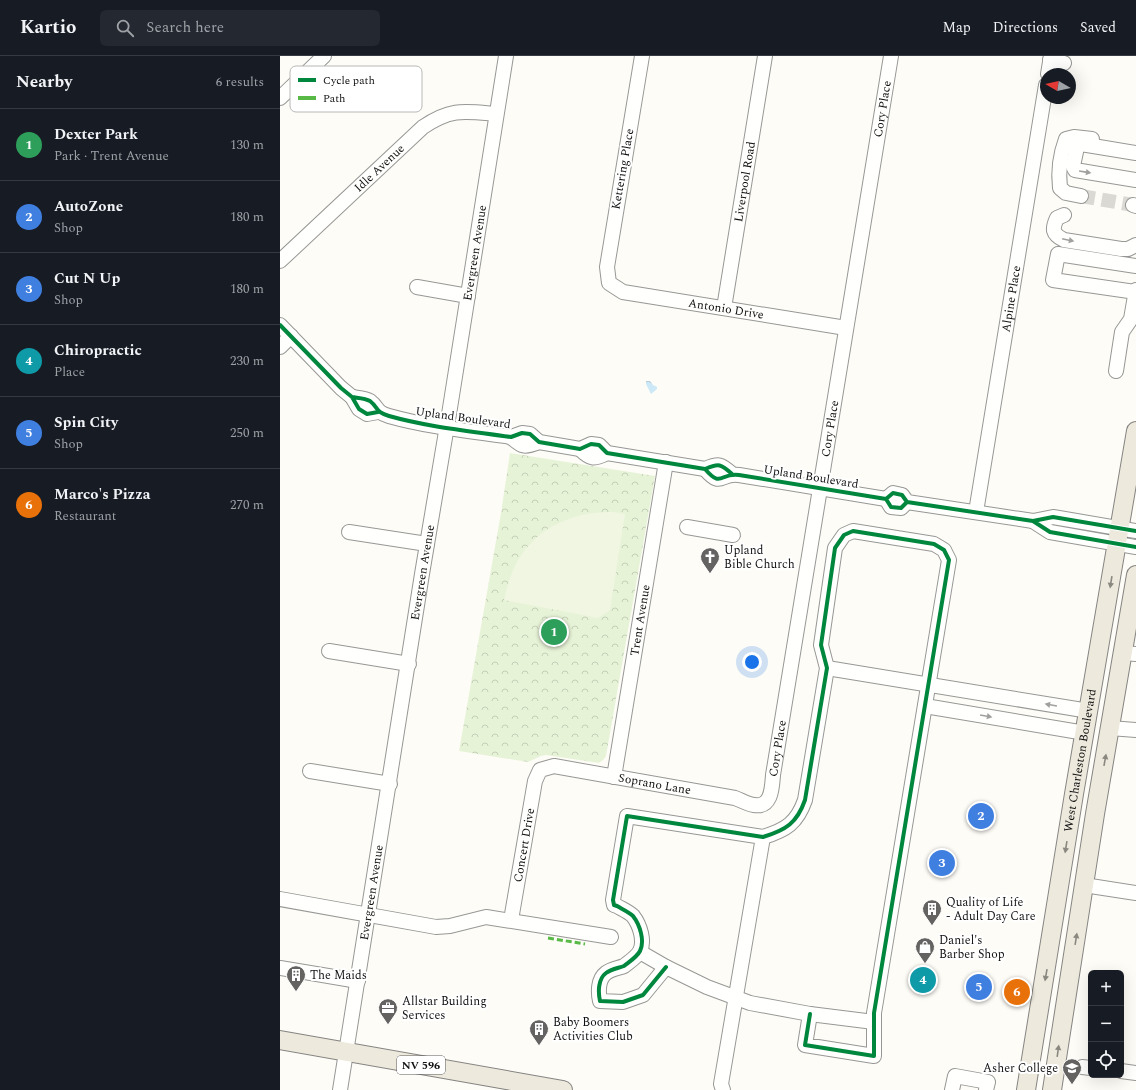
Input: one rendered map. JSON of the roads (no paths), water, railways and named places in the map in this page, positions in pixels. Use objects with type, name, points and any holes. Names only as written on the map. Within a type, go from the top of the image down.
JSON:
[{"type":"main road","name":"West Charleston Boulevard","points":[[1026,1090],[1074,794],[1124,535],[1130,499],[1136,431]]},
{"type":"main road","name":"West Charleston Boulevard","points":[[1052,1090],[1110,728],[1129,654],[1136,575]]},
{"type":"main road","points":[[1074,794],[1098,798]]},
{"type":"main road","name":"NV 596","points":[[280,1040],[563,1090]]},
{"type":"street","points":[[314,66],[324,56]]},
{"type":"street","name":"Evergreen Avenue","points":[[340,1090],[506,56]]},
{"type":"street","name":"Kettering Place","points":[[609,283],[607,267],[642,56]]},
{"type":"street","name":"Liverpool Road","points":[[724,308],[765,56]]},
{"type":"street","name":"Cory Place","points":[[767,801],[773,789],[773,775],[891,56]]},
{"type":"street","points":[[280,98],[290,88]]},
{"type":"street","name":"Alpine Place","points":[[976,512],[1047,121],[1047,104]]},
{"type":"street","name":"Idle Avenue","points":[[280,261],[423,127],[437,118],[454,112],[468,111],[496,114]]},
{"type":"street","points":[[1081,196],[1066,194],[1060,188],[1058,177],[1063,148],[1066,140],[1074,137],[1136,146]]},
{"type":"street","points":[[1136,154],[1081,144],[1076,147],[1073,166],[1075,170],[1136,180]]},
{"type":"street","points":[[1064,215],[1057,218],[1054,226],[1054,233],[1064,240],[1121,249],[1128,249],[1135,240]]},
{"type":"street","points":[[1116,371],[1122,332],[1131,319],[1136,291],[1053,280],[1058,254],[1136,266]]},
{"type":"street","name":"Antonio Drive","points":[[609,283],[622,292],[846,328]]},
{"type":"street","points":[[418,287],[468,296]]},
{"type":"street","name":"Upland Boulevard","points":[[280,325],[341,388],[352,397],[359,409],[367,414],[378,412],[386,416],[412,422],[511,437],[520,445],[528,447],[539,442],[580,449],[591,444],[599,445],[607,453],[705,469],[716,465],[724,466],[732,474],[886,499],[891,507],[901,508],[907,502],[1033,521],[1053,517],[1124,535],[1136,547]]},
{"type":"street","points":[[1122,332],[1136,335]]},
{"type":"street","points":[[280,347],[291,336]]},
{"type":"street","name":"Trent Avenue","points":[[614,777],[666,462]]},
{"type":"street","points":[[687,527],[733,535]]},
{"type":"street","points":[[666,967],[643,995],[623,1002],[600,1001],[598,991],[600,981],[606,973],[623,966],[632,960],[640,952],[642,945],[641,930],[633,916],[614,905],[613,900],[627,816],[763,837],[780,832],[792,823],[801,813],[806,800],[827,668],[821,645],[835,548],[844,535],[853,531],[934,544],[944,550],[949,560],[874,1013],[874,1056],[806,1045],[810,1014]]},
{"type":"street","points":[[350,532],[427,544]]},
{"type":"street","points":[[329,651],[409,664]]},
{"type":"street","points":[[827,668],[1089,711]]},
{"type":"street","points":[[947,709],[951,688]]},
{"type":"street","points":[[925,706],[1085,733]]},
{"type":"street","points":[[1110,728],[1136,730]]},
{"type":"street","name":"Soprano Lane","points":[[540,770],[554,766],[735,798],[755,805],[764,804],[767,801]]},
{"type":"street","name":"Concert Drive","points":[[511,920],[535,781],[540,770]]},
{"type":"street","points":[[310,771],[390,784]]},
{"type":"street","points":[[719,1088],[763,837]]},
{"type":"street","points":[[1084,885],[1136,893]]},
{"type":"street","points":[[280,899],[436,927],[450,926],[486,917],[610,937]]},
{"type":"street","points":[[640,952],[666,967],[707,987],[750,1003],[810,1014],[874,1022]]},
{"type":"street","points":[[280,968],[358,981]]},
{"type":"street","points":[[1124,1072],[1136,1073]]},
{"type":"street","points":[[952,1090],[955,1076],[988,1082],[990,1090]]},
{"type":"water","points":[[646,381],[650,381],[657,387],[657,389],[651,394],[646,384]]},
{"type":"tunnel","points":[[1081,196],[1133,205]]},
{"type":"place","name":"Upland Bible Church","points":[[710,574]]},
{"type":"place","name":"Dexter Park","points":[[554,632]]},
{"type":"place","name":"AutoZone","points":[[981,816]]},
{"type":"place","name":"Cut N Up","points":[[942,863]]},
{"type":"place","name":"Quality of Life - Adult Day Care","points":[[932,926]]},
{"type":"place","name":"Daniel's Barber Shop","points":[[925,964]]},
{"type":"place","name":"Chiropractic","points":[[923,980]]},
{"type":"place","name":"Spin City","points":[[979,987]]},
{"type":"place","name":"The Maids","points":[[296,992]]},
{"type":"place","name":"Marco's Pizza","points":[[1017,992]]},
{"type":"place","name":"Allstar Building Services","points":[[388,1025]]},
{"type":"place","name":"Baby Boomers Activities Club","points":[[539,1046]]},
{"type":"place","name":"Asher College","points":[[1072,1085]]}]
